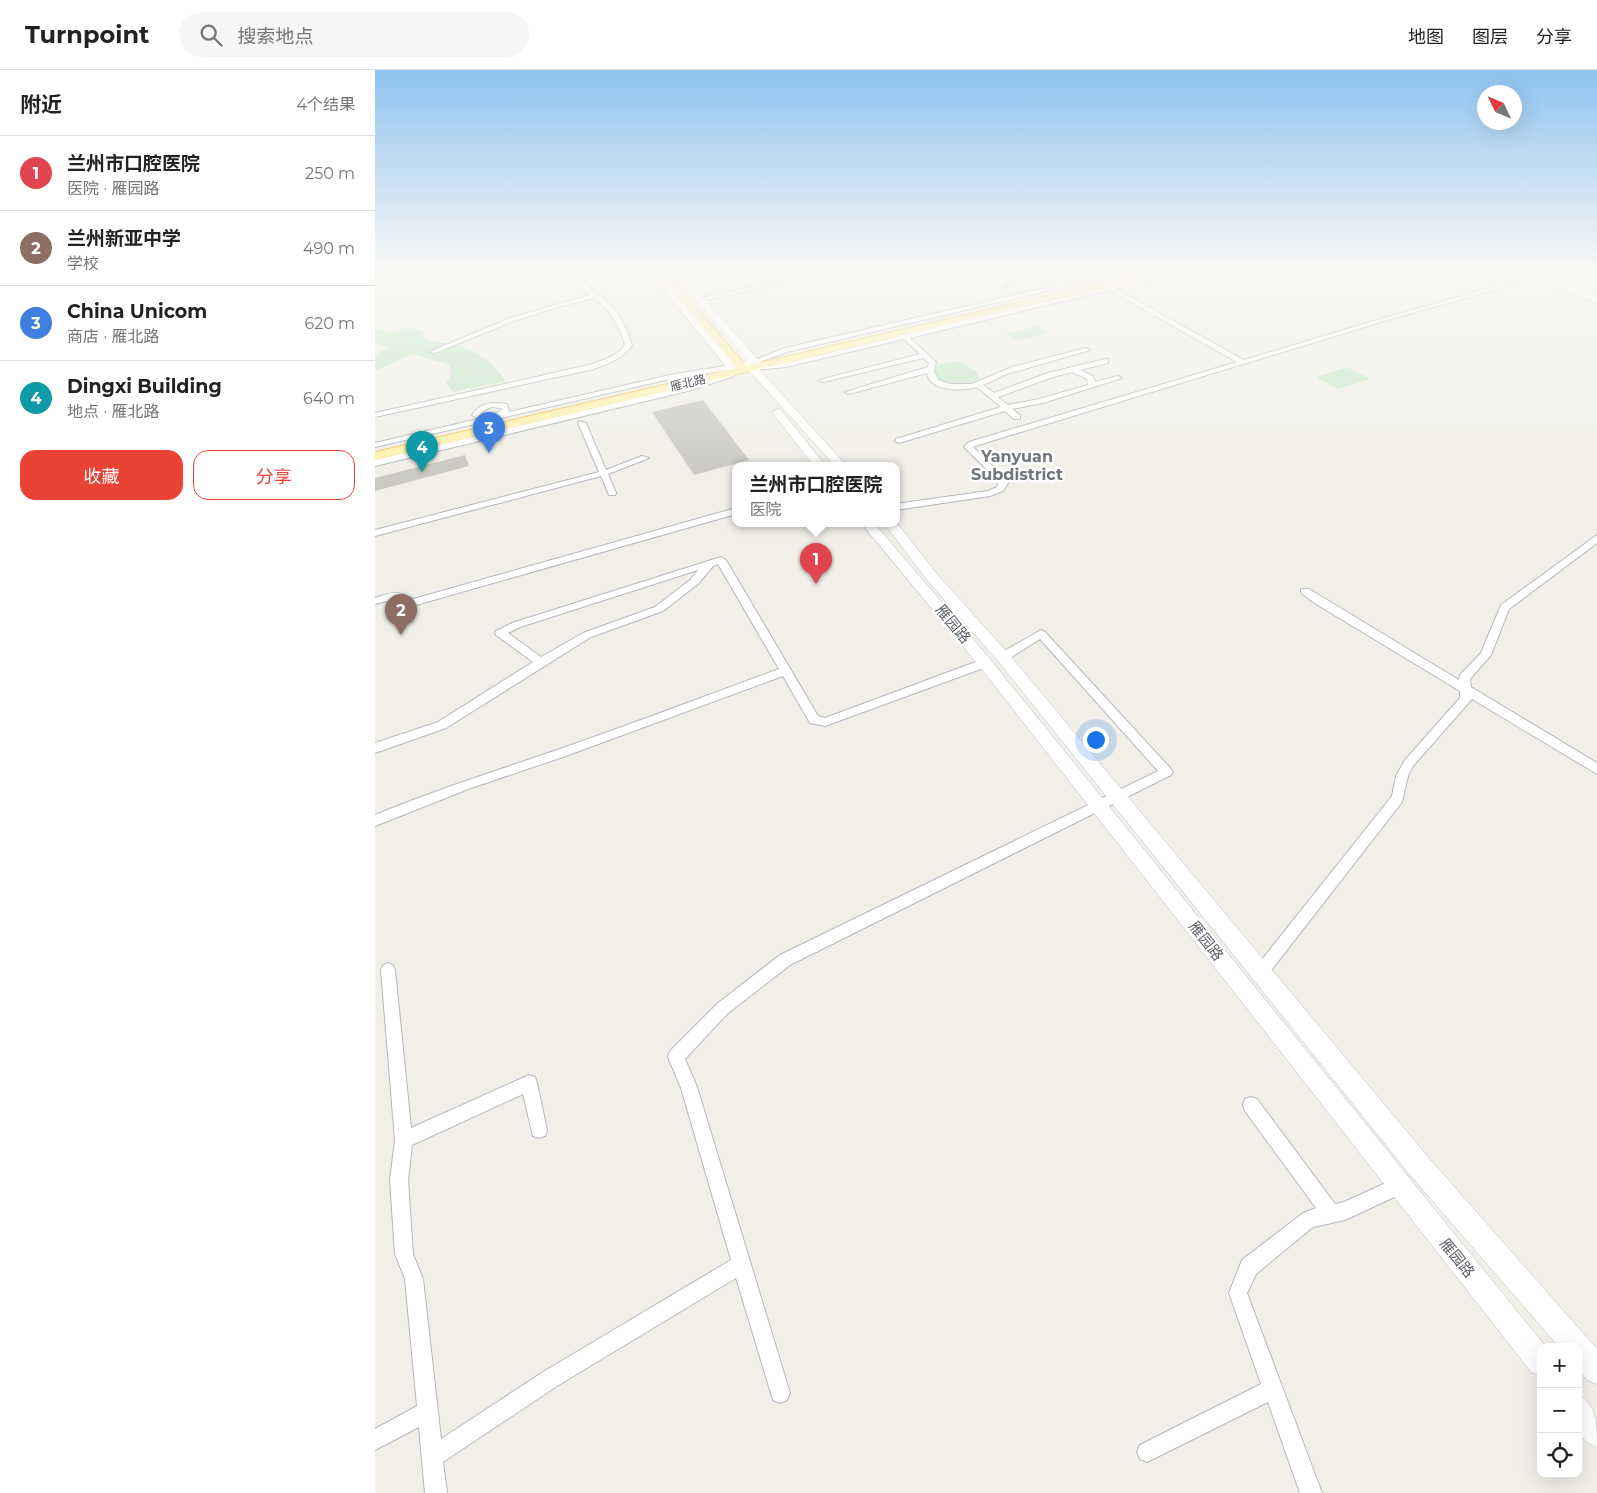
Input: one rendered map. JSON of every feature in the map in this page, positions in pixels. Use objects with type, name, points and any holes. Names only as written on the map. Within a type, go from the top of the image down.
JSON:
[{"type":"main road","points":[[715,335],[837,462]]},
{"type":"main road","points":[[718,335],[745,367]]},
{"type":"main road","points":[[724,335],[745,367],[817,462]]},
{"type":"main road","name":"雁北路","points":[[375,449],[880,335]]},
{"type":"main road","name":"雁北路","points":[[375,456],[494,422]]},
{"type":"main road","name":"雁园路","points":[[871,527],[994,660],[1116,798],[1419,1166],[1574,1343]]},
{"type":"main road","name":"雁园路","points":[[893,527],[994,660],[1098,807],[1151,870],[1399,1186],[1537,1357]]},
{"type":"main road","name":"雁园路","points":[[1582,1352],[1597,1370]]},
{"type":"main road","points":[[1582,1414],[1597,1432]]},
{"type":"street","points":[[433,352],[469,335]]},
{"type":"street","points":[[375,415],[483,389],[591,367],[624,352],[629,345],[626,335]]},
{"type":"street","points":[[849,392],[929,369],[933,364],[904,335]]},
{"type":"street","points":[[1195,335],[1243,362]]},
{"type":"street","points":[[900,506],[990,494],[1000,490],[1003,486],[1003,480],[968,448],[972,444],[1331,335]]},
{"type":"street","points":[[929,369],[930,375],[935,381],[944,386],[964,387],[978,384],[1028,364],[1086,350]]},
{"type":"street","points":[[823,380],[925,355]]},
{"type":"street","points":[[993,396],[1051,375],[1105,361]]},
{"type":"street","points":[[375,464],[689,388],[745,367]]},
{"type":"street","points":[[867,369],[879,370],[886,375],[886,378],[880,384]]},
{"type":"street","points":[[1073,370],[1090,378],[1092,386]]},
{"type":"street","points":[[899,441],[1007,408],[1118,378]]},
{"type":"street","points":[[978,384],[1017,417]]},
{"type":"street","points":[[483,389],[489,405]]},
{"type":"street","points":[[375,445],[494,422],[506,408],[501,405],[489,405],[480,409],[476,415],[494,422]]},
{"type":"street","points":[[582,423],[613,493]]},
{"type":"street","points":[[375,533],[604,473],[645,458]]},
{"type":"street","points":[[375,601],[396,595],[412,603],[732,512]]},
{"type":"street","points":[[1261,972],[1398,798],[1402,776],[1409,764],[1466,699],[1464,678],[1486,655],[1505,607],[1597,538]]},
{"type":"street","points":[[541,662],[500,633],[516,625],[721,560],[748,603],[814,720],[825,722],[994,660],[1041,634],[1167,772],[785,960],[723,1008],[676,1057],[689,1087],[780,1393]]},
{"type":"street","points":[[375,748],[442,725],[587,635],[659,609],[694,582],[710,564]]},
{"type":"street","points":[[1305,591],[1319,602],[1597,769]]},
{"type":"street","points":[[375,821],[410,806],[529,763],[569,751],[785,671]]},
{"type":"street","points":[[387,970],[404,1140],[399,1180],[404,1254],[414,1279],[436,1493]]},
{"type":"street","points":[[404,1140],[529,1083],[539,1130]]},
{"type":"street","points":[[1251,1105],[1331,1214]]},
{"type":"street","points":[[1311,1493],[1238,1293],[1249,1267],[1309,1219],[1345,1211],[1399,1186]]},
{"type":"street","points":[[433,1456],[550,1379],[742,1264]]},
{"type":"street","points":[[1147,1452],[1273,1388]]},
{"type":"street","points":[[375,1440],[428,1411]]},
{"type":"green space","points":[[375,335],[423,335],[425,339],[458,346],[474,352],[488,361],[505,381],[453,392],[446,383],[452,374],[450,365],[412,354],[375,371],[375,355],[389,348],[375,343]]},
{"type":"green space","points":[[1009,335],[1039,335],[1017,341]]},
{"type":"green space","points":[[960,361],[977,372],[980,380],[954,385],[942,382],[937,378],[934,372],[937,365]]},
{"type":"green space","points":[[1347,367],[1370,379],[1338,389],[1317,377]]},
{"type":"building","points":[[703,400],[749,460],[732,462],[732,465],[694,475],[652,412]]},
{"type":"building","points":[[465,455],[469,466],[375,491],[375,478]]},
{"type":"place","name":"China Unicom","points":[[489,453]]},
{"type":"place","name":"Dingxi Building","points":[[422,472]]},
{"type":"place","name":"兰州市口腔医院","points":[[816,584]]},
{"type":"place","name":"兰州新亚中学","points":[[401,635]]},
{"type":"district","name":"Yanyuan Subdistrict","points":[[1017,465]]}]
